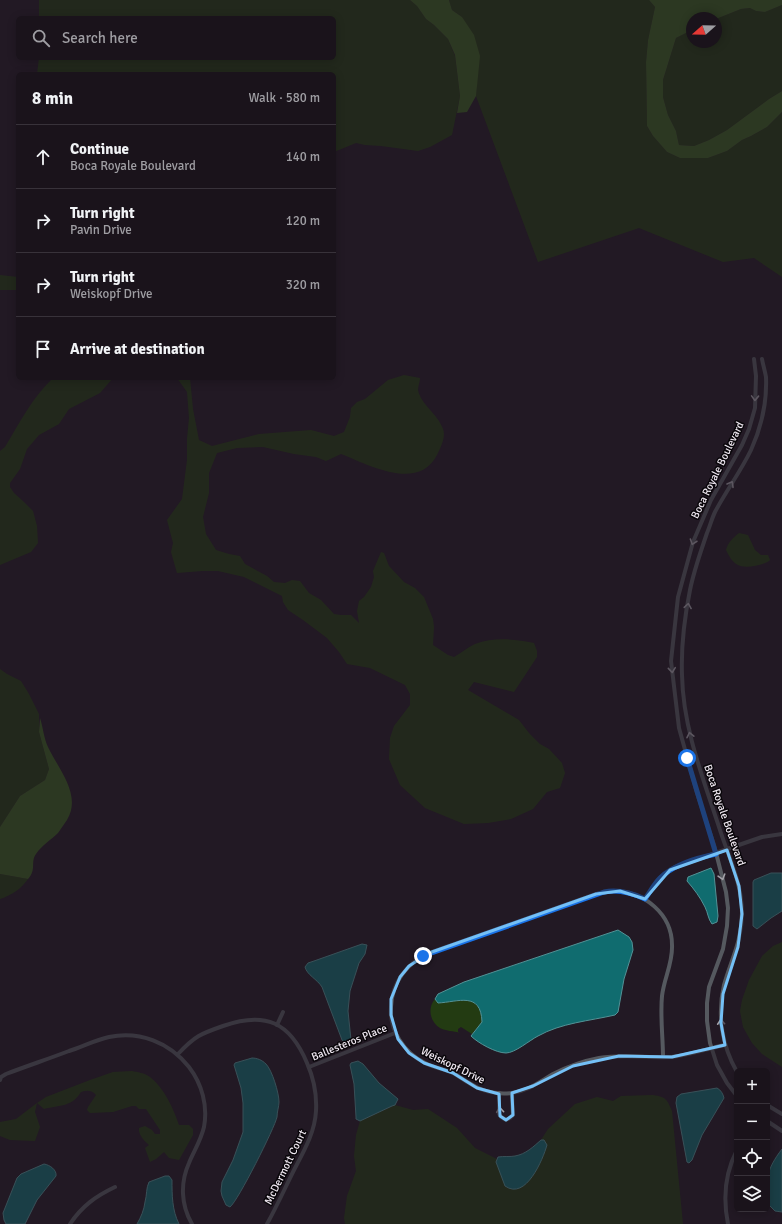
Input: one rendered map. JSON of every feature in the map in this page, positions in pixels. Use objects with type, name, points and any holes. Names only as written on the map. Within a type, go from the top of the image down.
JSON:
[{"type":"street","name":"Boca Royale Boulevard","points":[[735,1068],[725,1045],[721,1022],[722,994],[738,947],[742,914],[739,886],[701,774],[690,736],[684,704],[682,674],[690,590],[698,559],[715,513],[751,450],[764,408],[766,377],[762,359]]},
{"type":"street","name":"Boca Royale Boulevard","points":[[734,1092],[720,1072],[711,1048],[707,1022],[708,994],[713,974],[723,949],[728,917],[726,892],[689,765],[680,728],[671,661],[678,597],[693,542],[710,500],[742,445],[749,429],[755,408],[756,376],[754,360]]},
{"type":"street","points":[[645,899],[657,882],[670,870],[682,864],[716,854],[762,837],[782,834]]},
{"type":"street","name":"Weiskopf Drive","points":[[663,1057],[662,997],[665,980],[671,961],[672,944],[669,927],[660,912],[645,899],[628,892],[612,891],[600,893],[423,956],[416,960],[400,977],[393,992],[390,1008],[395,1033],[410,1053],[424,1063],[454,1073],[477,1088],[485,1091],[512,1093],[533,1086],[563,1070],[597,1059],[620,1056],[663,1057],[680,1056],[725,1045]]},
{"type":"street","points":[[277,1025],[283,1012]]},
{"type":"street","name":"McDermott Court","points":[[178,1054],[197,1036],[237,1021],[255,1019],[277,1025],[296,1041],[303,1052],[309,1068],[316,1096],[315,1123],[303,1152],[267,1224]]},
{"type":"street","name":"Ballesteros Place","points":[[309,1068],[395,1033]]},
{"type":"street","points":[[0,1080],[1,1077],[6,1074],[100,1040],[117,1036],[134,1035],[145,1037],[168,1047],[178,1054],[191,1070],[198,1082],[205,1103],[205,1120],[201,1138],[188,1164],[184,1182],[183,1200],[192,1224]]},
{"type":"street","points":[[499,1093],[500,1116],[502,1119],[506,1120],[513,1115],[512,1093]]},
{"type":"street","points":[[770,1107],[782,1114]]},
{"type":"street","points":[[770,1123],[782,1131]]},
{"type":"street","points":[[728,1224],[725,1205],[726,1188],[729,1171],[734,1158]]},
{"type":"street","points":[[70,1224],[87,1204],[115,1187]]},
{"type":"highlighted area","points":[[727,850],[739,886],[742,914],[738,947],[723,994],[721,1023],[725,1045],[672,1057],[619,1056],[573,1066],[533,1086],[512,1093],[513,1115],[506,1120],[500,1116],[499,1094],[477,1088],[453,1073],[424,1063],[409,1053],[398,1039],[391,1015],[391,999],[400,977],[409,966],[429,953],[596,894],[620,891],[645,899],[670,870]]},
{"type":"green space","points":[[39,0],[410,0],[417,6],[426,19],[448,39],[455,56],[460,96],[452,135],[430,147],[418,151],[356,143],[336,151],[336,72],[37,72],[39,60],[336,60],[336,16],[39,16]]},
{"type":"green space","points":[[410,0],[449,0],[452,10],[462,17],[474,35],[480,56],[476,96],[467,112],[457,113],[460,96],[455,55],[448,39],[426,19],[417,6]]},
{"type":"green space","points":[[449,0],[649,0],[655,7],[648,40],[646,62],[647,126],[653,136],[667,152],[680,158],[708,158],[727,151],[742,140],[767,127],[782,112],[782,277],[754,258],[723,262],[639,228],[538,262],[476,96],[477,76],[462,17],[452,10]]},
{"type":"green space","points":[[649,0],[782,0],[782,5],[765,12],[756,11],[750,8],[741,9],[722,17],[722,12],[686,12],[686,33],[676,38],[663,80],[663,97],[668,115],[676,131],[679,145],[694,146],[709,140],[727,130],[782,91],[782,112],[767,127],[742,140],[727,151],[708,158],[680,158],[667,152],[653,136],[647,126],[646,62],[648,40],[655,7]]},
{"type":"green space","points":[[782,5],[782,91],[727,130],[709,140],[694,146],[679,145],[676,131],[668,115],[663,97],[663,80],[676,38],[686,33],[686,48],[722,48],[722,17],[741,9],[750,8],[756,11],[765,12]]},
{"type":"green space","points":[[0,275],[16,277],[16,290],[0,290]]},
{"type":"green space","points":[[404,375],[420,378],[418,390],[422,400],[441,424],[444,432],[437,455],[429,466],[418,472],[406,474],[379,469],[341,454],[326,461],[316,457],[263,447],[237,448],[217,453],[209,473],[209,493],[203,517],[206,534],[216,550],[240,556],[245,564],[267,576],[274,582],[285,583],[292,580],[300,581],[309,593],[321,600],[334,614],[351,615],[359,623],[357,611],[359,601],[371,587],[374,577],[373,571],[381,552],[384,553],[389,566],[404,582],[415,588],[424,597],[433,619],[433,645],[448,655],[454,657],[475,644],[490,640],[519,640],[534,643],[537,651],[537,657],[514,692],[474,682],[468,690],[519,720],[540,744],[549,749],[562,763],[565,773],[560,788],[547,792],[533,809],[511,819],[488,823],[464,824],[425,808],[400,785],[389,759],[390,738],[394,726],[410,705],[410,694],[405,685],[370,668],[347,664],[327,638],[288,610],[283,602],[282,596],[244,577],[218,571],[177,573],[171,552],[173,543],[167,520],[182,499],[187,460],[189,418],[187,392],[178,380],[190,380],[193,409],[199,440],[212,446],[259,434],[311,430],[334,436],[344,432],[350,417],[351,408],[357,402],[365,399],[388,380]]},
{"type":"green space","points":[[51,380],[111,380],[100,393],[69,409],[59,424],[39,435],[27,449],[20,469],[10,483],[10,487],[14,493],[33,511],[37,526],[38,543],[31,552],[0,565],[0,451],[5,447],[21,419]]},
{"type":"green space","points":[[739,533],[748,535],[755,550],[761,555],[768,555],[770,560],[755,566],[745,567],[734,562],[726,550],[729,542]]},
{"type":"green space","points":[[0,669],[21,681],[39,714],[39,732],[49,769],[45,780],[20,796],[0,827]]},
{"type":"green space","points":[[40,718],[47,744],[67,783],[72,801],[71,811],[67,820],[58,833],[41,848],[34,857],[33,869],[28,879],[0,874],[0,827],[20,796],[45,780],[49,769],[39,732]]},
{"type":"green space","points":[[0,874],[28,879],[16,891],[0,899]]},
{"type":"green space","points":[[782,942],[782,1067],[762,1054],[752,1043],[743,1027],[740,1011],[749,980],[762,956],[773,946]]},
{"type":"green space","points":[[435,999],[438,1003],[461,1000],[473,1002],[478,1006],[481,1012],[482,1022],[472,1034],[461,1027],[458,1029],[458,1032],[460,1033],[444,1030],[440,1028],[432,1019],[430,1011]]},
{"type":"green space","points":[[132,1071],[150,1077],[160,1087],[168,1099],[179,1125],[189,1125],[193,1129],[193,1135],[179,1160],[169,1158],[164,1152],[150,1162],[145,1148],[149,1145],[139,1133],[139,1128],[145,1126],[152,1130],[155,1134],[160,1134],[160,1130],[146,1109],[139,1109],[136,1106],[132,1106],[113,1112],[90,1113],[87,1110],[88,1107],[96,1095],[91,1091],[81,1092],[70,1103],[60,1106],[44,1109],[37,1103],[46,1097],[113,1072]]},
{"type":"green space","points":[[653,1095],[666,1099],[672,1111],[683,1224],[345,1224],[344,1218],[347,1196],[356,1171],[354,1156],[356,1135],[360,1121],[395,1105],[413,1110],[428,1109],[457,1128],[475,1148],[497,1159],[496,1162],[508,1188],[514,1189],[526,1184],[543,1140],[541,1140],[548,1129],[575,1104],[597,1097],[613,1101],[621,1096]]},
{"type":"green space","points":[[37,1103],[35,1112],[40,1127],[35,1141],[10,1140],[0,1136],[0,1122],[16,1119]]},
{"type":"water","points":[[711,868],[714,874],[718,916],[717,922],[712,924],[701,900],[687,881],[688,877]]},
{"type":"water","points":[[771,873],[782,873],[782,911],[757,929],[753,926],[753,882],[754,880]]},
{"type":"water","points":[[618,930],[629,937],[632,942],[633,950],[624,979],[618,1012],[615,1015],[556,1028],[538,1036],[514,1051],[502,1053],[487,1047],[471,1036],[482,1022],[481,1012],[478,1006],[467,1000],[438,1003],[435,999],[438,994],[464,982]]},
{"type":"water","points":[[362,944],[367,945],[365,954],[359,963],[350,991],[348,1011],[351,1040],[345,1043],[342,1040],[322,987],[305,967],[308,963]]},
{"type":"water","points":[[256,1058],[268,1067],[273,1076],[279,1098],[279,1104],[275,1123],[256,1164],[230,1207],[226,1205],[222,1196],[222,1182],[233,1160],[243,1132],[243,1103],[241,1088],[234,1065],[235,1063]]},
{"type":"water","points":[[358,1061],[363,1064],[379,1083],[398,1099],[395,1105],[360,1121],[356,1119],[354,1084],[350,1065],[351,1063]]},
{"type":"water","points":[[717,1088],[722,1092],[724,1098],[702,1135],[692,1160],[689,1163],[687,1162],[676,1103],[677,1097],[681,1094]]},
{"type":"water","points":[[541,1140],[544,1140],[547,1145],[542,1159],[532,1176],[520,1188],[513,1189],[505,1186],[496,1162],[498,1157],[523,1154]]},
{"type":"water","points":[[782,1149],[782,1212],[775,1211],[770,1206],[770,1169]]},
{"type":"water","points":[[44,1164],[53,1168],[56,1176],[37,1200],[25,1224],[6,1224],[3,1213],[17,1178],[21,1174]]},
{"type":"water","points":[[169,1176],[172,1180],[172,1197],[179,1224],[137,1224],[144,1208],[149,1182]]},
{"type":"route","points":[[423,956],[596,894],[620,891],[628,892],[645,899],[657,882],[670,870],[682,864],[716,854],[687,758]]}]
